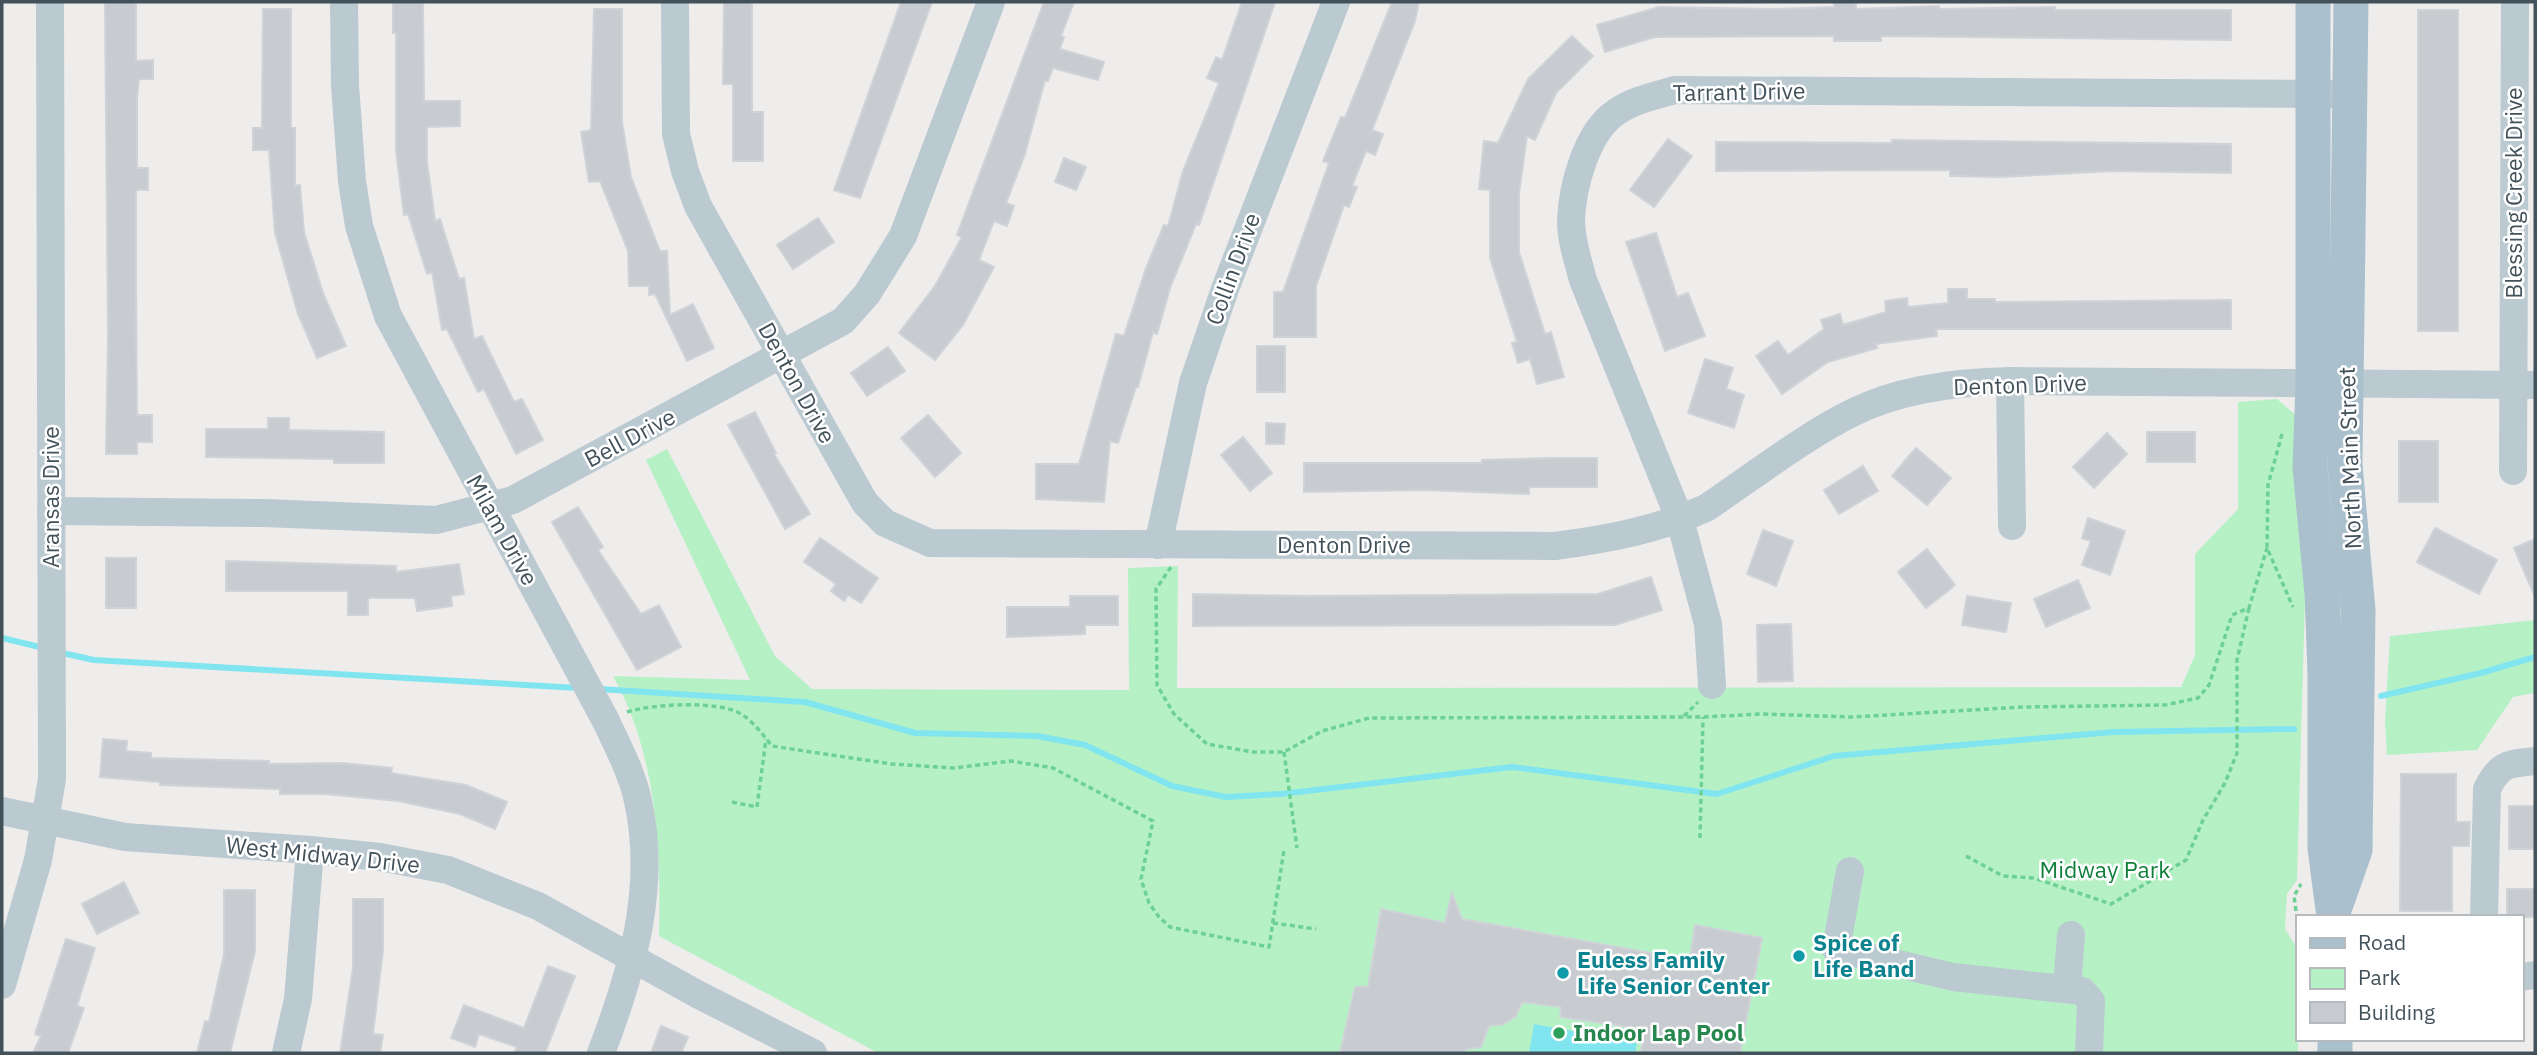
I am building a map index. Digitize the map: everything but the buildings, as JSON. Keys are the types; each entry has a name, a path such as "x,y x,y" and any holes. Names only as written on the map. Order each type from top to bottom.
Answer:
{"main road":[{"name":"North Main Street","path":"2313,2 2313,93 2329,385 2345,465 2358,610 2341,694 2340,769 2355,849 2334,914"},
{"name":"North Main Street","path":"2329,385 2350,94 2351,2"}],"street":[{"name":"Aransas Drive","path":"2,985 47,822 52,779 50,2"},
{"name":"Milam Drive","path":"344,2 347,129 359,226 387,316 604,718 627,767 643,830 646,864 635,959 601,1053"},
{"name":"Denton Drive","path":"675,2 676,134 685,171 698,206 865,503 885,523 904,534 930,543 964,546 1555,546 1602,540 1680,520 1706,508 1854,411 1925,390 2010,381 2524,385"},
{"name":"Bell Drive","path":"51,511 264,513 436,520 513,500 781,355 843,321 867,294 884,269 903,236 991,2"},
{"name":"Collin Drive","path":"1168,545 1197,372 1224,289 1336,2"},
{"name":"Blessing Creek Drive","path":"2513,471 2524,385 2515,2"},
{"name":"Tarrant Drive","path":"1712,685 1708,624 1680,520 1583,280 1571,222 1583,165 1595,136 1612,114 1638,100 1675,90 2350,94"},
{"path":"2010,381 2011,526"},
{"path":"2484,915 2487,789 2495,773 2507,764 2535,761"},
{"name":"West Midway Drive","path":"2,811 125,837 310,849 380,857 448,870 538,906 813,1053"},
{"path":"286,1053 298,999 310,849"},
{"path":"1850,872 1836,950 1953,977 2082,991 2091,1001 2089,1053"},
{"path":"2067,988 2071,935"}],"path":[{"path":"1966,856 2003,876 2035,878 2111,904 2186,860 2237,753 2237,660 2267,548 2268,485 2278,440 2285,429"},
{"path":"1168,545 1172,564 1156,589 1157,685 1174,714 1207,744 1253,752 1284,752 1322,731 1368,718 1703,718 1761,714 1852,717 2024,706 2165,705 2197,698 2210,685 2232,615 2249,608"},
{"path":"2267,548 2295,614"},
{"path":"604,718 655,706 723,707 740,714 772,746 892,764 954,768 1011,761 1054,768 1153,821 1141,879 1149,903 1170,927 1269,947 1284,849"},
{"path":"1700,838 1699,765 1703,718"},
{"path":"732,802 757,807 766,739"},
{"path":"1284,752 1297,848"},
{"path":"1273,923 1316,929"}],"green space":[{"name":"Midway Park","path":"2277,399 2297,416 2305,599 2297,880 2287,894 2285,929 2296,946 2298,1053 878,1053 659,936 659,869 653,803 639,738 628,706 613,676 750,680 646,460 667,449 775,656 812,689 1129,690 1128,568 1178,566 1177,688 2181,687 2195,655 2195,554 2238,509 2238,402"},
{"path":"2535,620 2535,693 2513,697 2477,750 2387,755 2385,721 2390,636"}],"water":[{"name":"Indoor Lap Pool","path":"1534,1024 1637,1043 1635,1053 1529,1053"}],"waterway":[{"path":"2,638 44,648"},
{"path":"58,652 94,660 578,688"},
{"path":"2381,696 2481,673 2535,657"},
{"path":"599,689 805,702 915,733 1037,736 1085,745 1172,786 1226,797 1281,794 1512,767 1717,794 1834,756 2113,732 2294,729"}],"place":[{"name":"Spice of Life Band","path":"1799,956"},
{"name":"Euless Family Life Senior Center","path":"1563,973"},
{"name":"Indoor Lap Pool","path":"1559,1033"}]}
